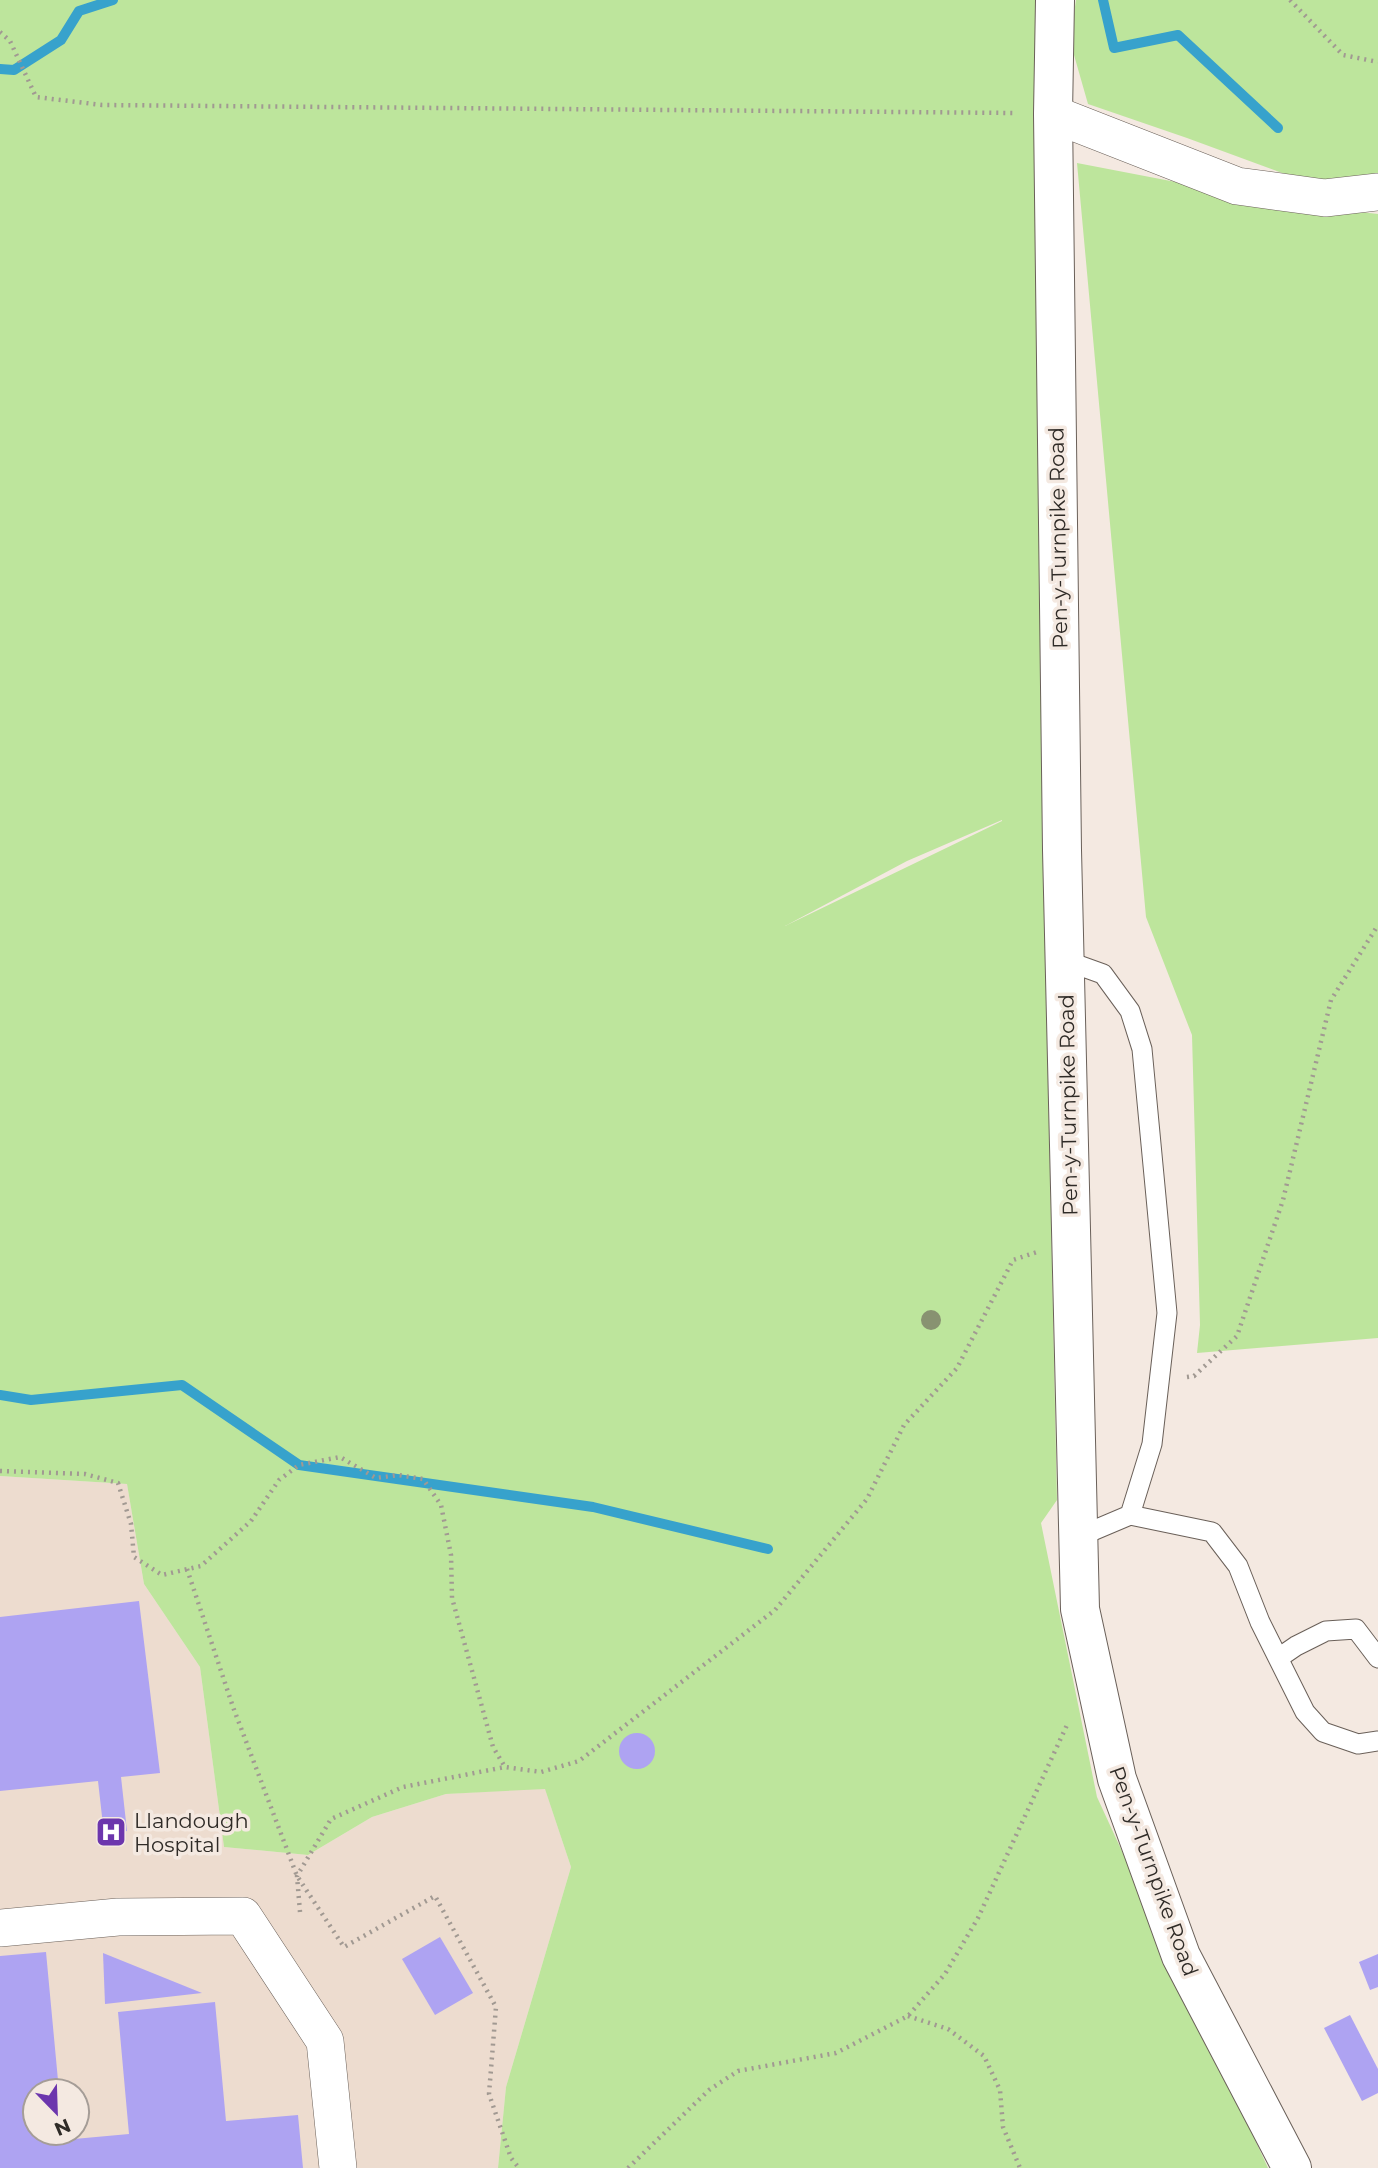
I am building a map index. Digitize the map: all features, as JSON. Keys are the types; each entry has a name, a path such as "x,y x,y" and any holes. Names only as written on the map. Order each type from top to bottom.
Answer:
{"street":[{"name":"Pen-y-Turnpike Road","path":"1055,0 1053,114 1064,960 1080,1609 1117,1779 1181,1956 1292,2168"},
{"path":"1053,114 1237,186 1325,198 1378,192"},
{"path":"0,1928 118,1917 243,1916 325,2041 338,2168"}],"lane":[{"path":"1064,960 1103,974 1130,1011 1142,1049 1167,1313 1152,1444 1130,1515"},
{"path":"1078,1537 1130,1515 1212,1532 1238,1566 1260,1622 1280,1657 1305,1712 1323,1732 1358,1744 1378,1741"},
{"path":"1280,1657 1326,1631 1356,1629 1378,1658"}],"path":[{"path":"1290,0 1343,55 1378,62"},
{"path":"0,32 10,41 36,97 102,105 1053,114"},
{"path":"1159,1383 1194,1376 1237,1336 1283,1200 1331,1000 1378,925"},
{"path":"300,1912 297,1876 331,1819 403,1787 505,1767 541,1772 579,1761 775,1610 867,1499 904,1425 957,1368 1013,1260 1071,1241"},
{"path":"0,1471 85,1474 118,1483 131,1524 134,1558 162,1575 201,1566 251,1521 279,1480 299,1465 340,1457 376,1478 398,1475 423,1479 442,1505 451,1555 452,1598 493,1747 505,1767"},
{"path":"187,1569 233,1707 297,1876 344,1947 435,1896 496,2007 489,2094 511,2158 519,2168"},
{"path":"628,2168 702,2097 738,2071 836,2053 908,2016 945,1974 978,1918 1070,1718"},
{"path":"908,2016 948,2029 984,2056 999,2090 1003,2127 1020,2168"}],"shaded area":[{"name":"Llandough Hospital","path":"0,1476 127,1484 144,1584 200,1667 224,1847 308,1855 372,1817 446,1794 545,1788 571,1867 506,2087 498,2168 0,2168"}],"green space":[{"path":"0,0 1038,0 1043,836 1057,1500 1041,1523 1097,1797 1268,2168 498,2168 506,2087 571,1867 545,1789 446,1794 372,1817 308,1855 224,1847 200,1667 144,1584 127,1484 0,1476","holes":["1002,821 785,926 907,861"]},
{"path":"1076,0 1378,0 1378,185 1331,191 1088,104 1070,41"},
{"path":"1077,163 1290,204 1378,214 1378,1338 1197,1353 1200,1325 1192,1035 1146,917"}],"building":[{"path":"139,1601 160,1773 121,1777 127,1831 104,1834 98,1781 0,1791 0,1617"},
{"path":"637,1733 650,1738 655,1751 650,1764 637,1769 624,1764 619,1751 624,1738"},
{"path":"440,1937 473,1993 435,2015 402,1959"},
{"path":"46,1952 58,2077 21,2077 21,2147 91,2147 91,2137 129,2134 118,2012 215,2002 226,2121 298,2115 303,2168 0,2168 0,1956"},
{"path":"103,1953 202,1993 105,2004"},
{"path":"1378,1954 1378,1987 1370,1990 1359,1962"},
{"path":"1350,2015 1378,2069 1378,2093 1362,2101 1324,2028"}],"waterway":[{"path":"0,69 14,70 61,40 79,11 113,0"},
{"path":"1103,0 1114,48 1178,35 1278,128"},
{"path":"0,1395 31,1400 182,1385 299,1465 593,1507 768,1549"}],"place":[{"name":"Llandough Hospital","path":"111,1832"}]}
